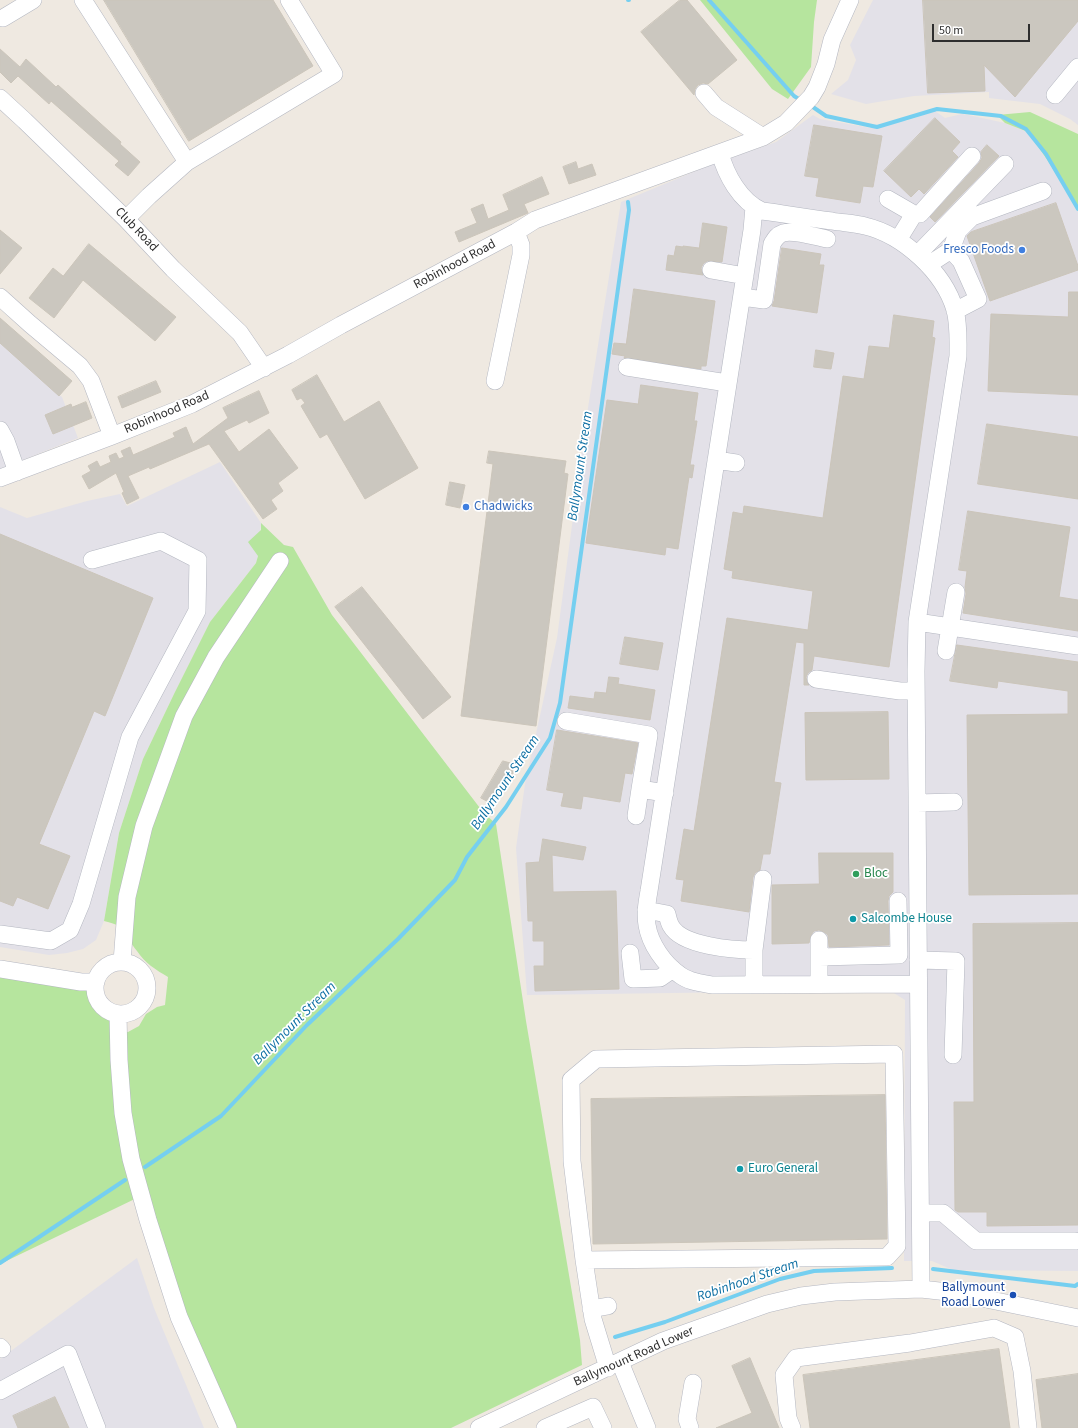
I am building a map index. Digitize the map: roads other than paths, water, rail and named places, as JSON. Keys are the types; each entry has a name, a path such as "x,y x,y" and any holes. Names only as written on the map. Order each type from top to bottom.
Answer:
{"street":[{"path":"1,17 33,0"},
{"path":"82,0 187,162"},
{"path":"126,219 187,162 334,74 288,0"},
{"name":"Robinhood Road","path":"0,478 192,404 264,368 516,232 535,220 763,137 786,123 806,103 822,75 832,40 848,1"},
{"path":"1054,95 1078,67"},
{"path":"704,93 716,107 763,137"},
{"name":"Club Road","path":"0,98 126,219 173,269 240,333 264,368"},
{"path":"720,153 729,177 740,194 754,207 762,211 866,226 898,240 923,260 943,286 955,311 958,356 917,622 916,691 921,1289"},
{"path":"888,199 914,214 920,214 972,156"},
{"path":"923,260 1005,164"},
{"path":"951,250 958,231 972,217 1043,191"},
{"path":"754,207 742,297 646,910 649,935 659,954 681,976 696,982 712,985 918,984"},
{"path":"898,240 914,214"},
{"path":"495,381 521,255 521,245 516,232"},
{"path":"742,297 764,300 772,244 776,237 783,233 793,233 827,239"},
{"path":"923,260 951,250"},
{"path":"951,250 961,261 970,278 978,299 955,311"},
{"path":"711,270 745,276"},
{"path":"0,297 80,366 91,381 112,436"},
{"path":"627,367 728,383"},
{"path":"0,430 6,441 16,472"},
{"path":"716,460 736,463"},
{"path":"0,934 51,941 70,930 81,904 130,737 197,611 198,560 161,541 92,560"},
{"path":"122,962 127,898 144,826 184,716 216,657 280,561"},
{"path":"946,651 956,592"},
{"path":"917,622 1078,646"},
{"path":"816,679 900,691 916,691"},
{"path":"566,721 649,735 636,816"},
{"path":"640,789 665,793"},
{"path":"917,802 954,802"},
{"path":"754,985 754,950 763,879"},
{"path":"819,984 819,949 899,955 898,909 918,917"},
{"path":"646,910 667,914 671,927 682,936 700,944 733,950 754,950"},
{"path":"630,953 633,979 660,978 673,969"},
{"path":"918,960 956,961 953,1055"},
{"path":"113,963 130,963 137,967 146,979 147,992 138,1008 125,1014 118,1014 108,1011 102,1006 95,990 96,982 106,967 113,963"},
{"path":"0,969 81,982 96,982"},
{"path":"118,1014 119,1060 123,1113 131,1159 148,1220 179,1317 228,1428"},
{"path":"584,1260 888,1257 897,1246 894,1054 596,1059 571,1080 572,1161 584,1260 591,1309 614,1365 646,1428"},
{"path":"921,1213 942,1213 976,1241 1076,1241"},
{"name":"Ballymount Road Lower","path":"479,1428 664,1341 773,1302 801,1296 835,1292 921,1289 957,1293 1078,1318"},
{"path":"591,1309 608,1306"},
{"path":"792,1428 788,1418 784,1375 796,1358 910,1343 994,1328 1015,1337 1022,1371 1028,1428"},
{"path":"0,1391 68,1354 97,1428"},
{"path":"690,1428 687,1419 693,1383"},
{"path":"545,1428 593,1407 603,1428"}],"waterway":[{"path":"709,0 794,96 802,101"},
{"path":"810,105 826,116 877,127 937,109 1001,116 1026,129 1046,154 1078,209"},
{"name":"Ballymount Stream","path":"145,1167 221,1116 307,1025 398,939 455,880 467,857 506,807 550,738 560,703 629,210 628,202"},
{"name":"Ballymount Stream","path":"0,1263 125,1180"},
{"name":"Robinhood Stream","path":"615,1337 665,1322 780,1279 814,1271 892,1268"},
{"name":"Robinhood Stream","path":"933,1269 1075,1286 1078,1284"}],"place":[{"name":"Fresco Foods","path":"1022,250"},
{"name":"Chadwicks","path":"466,507"},
{"name":"Bloc","path":"856,874"},
{"name":"Salcombe House","path":"853,919"},
{"name":"Euro General","path":"740,1169"},
{"name":"Ballymount Road Lower","path":"1013,1295"}]}
